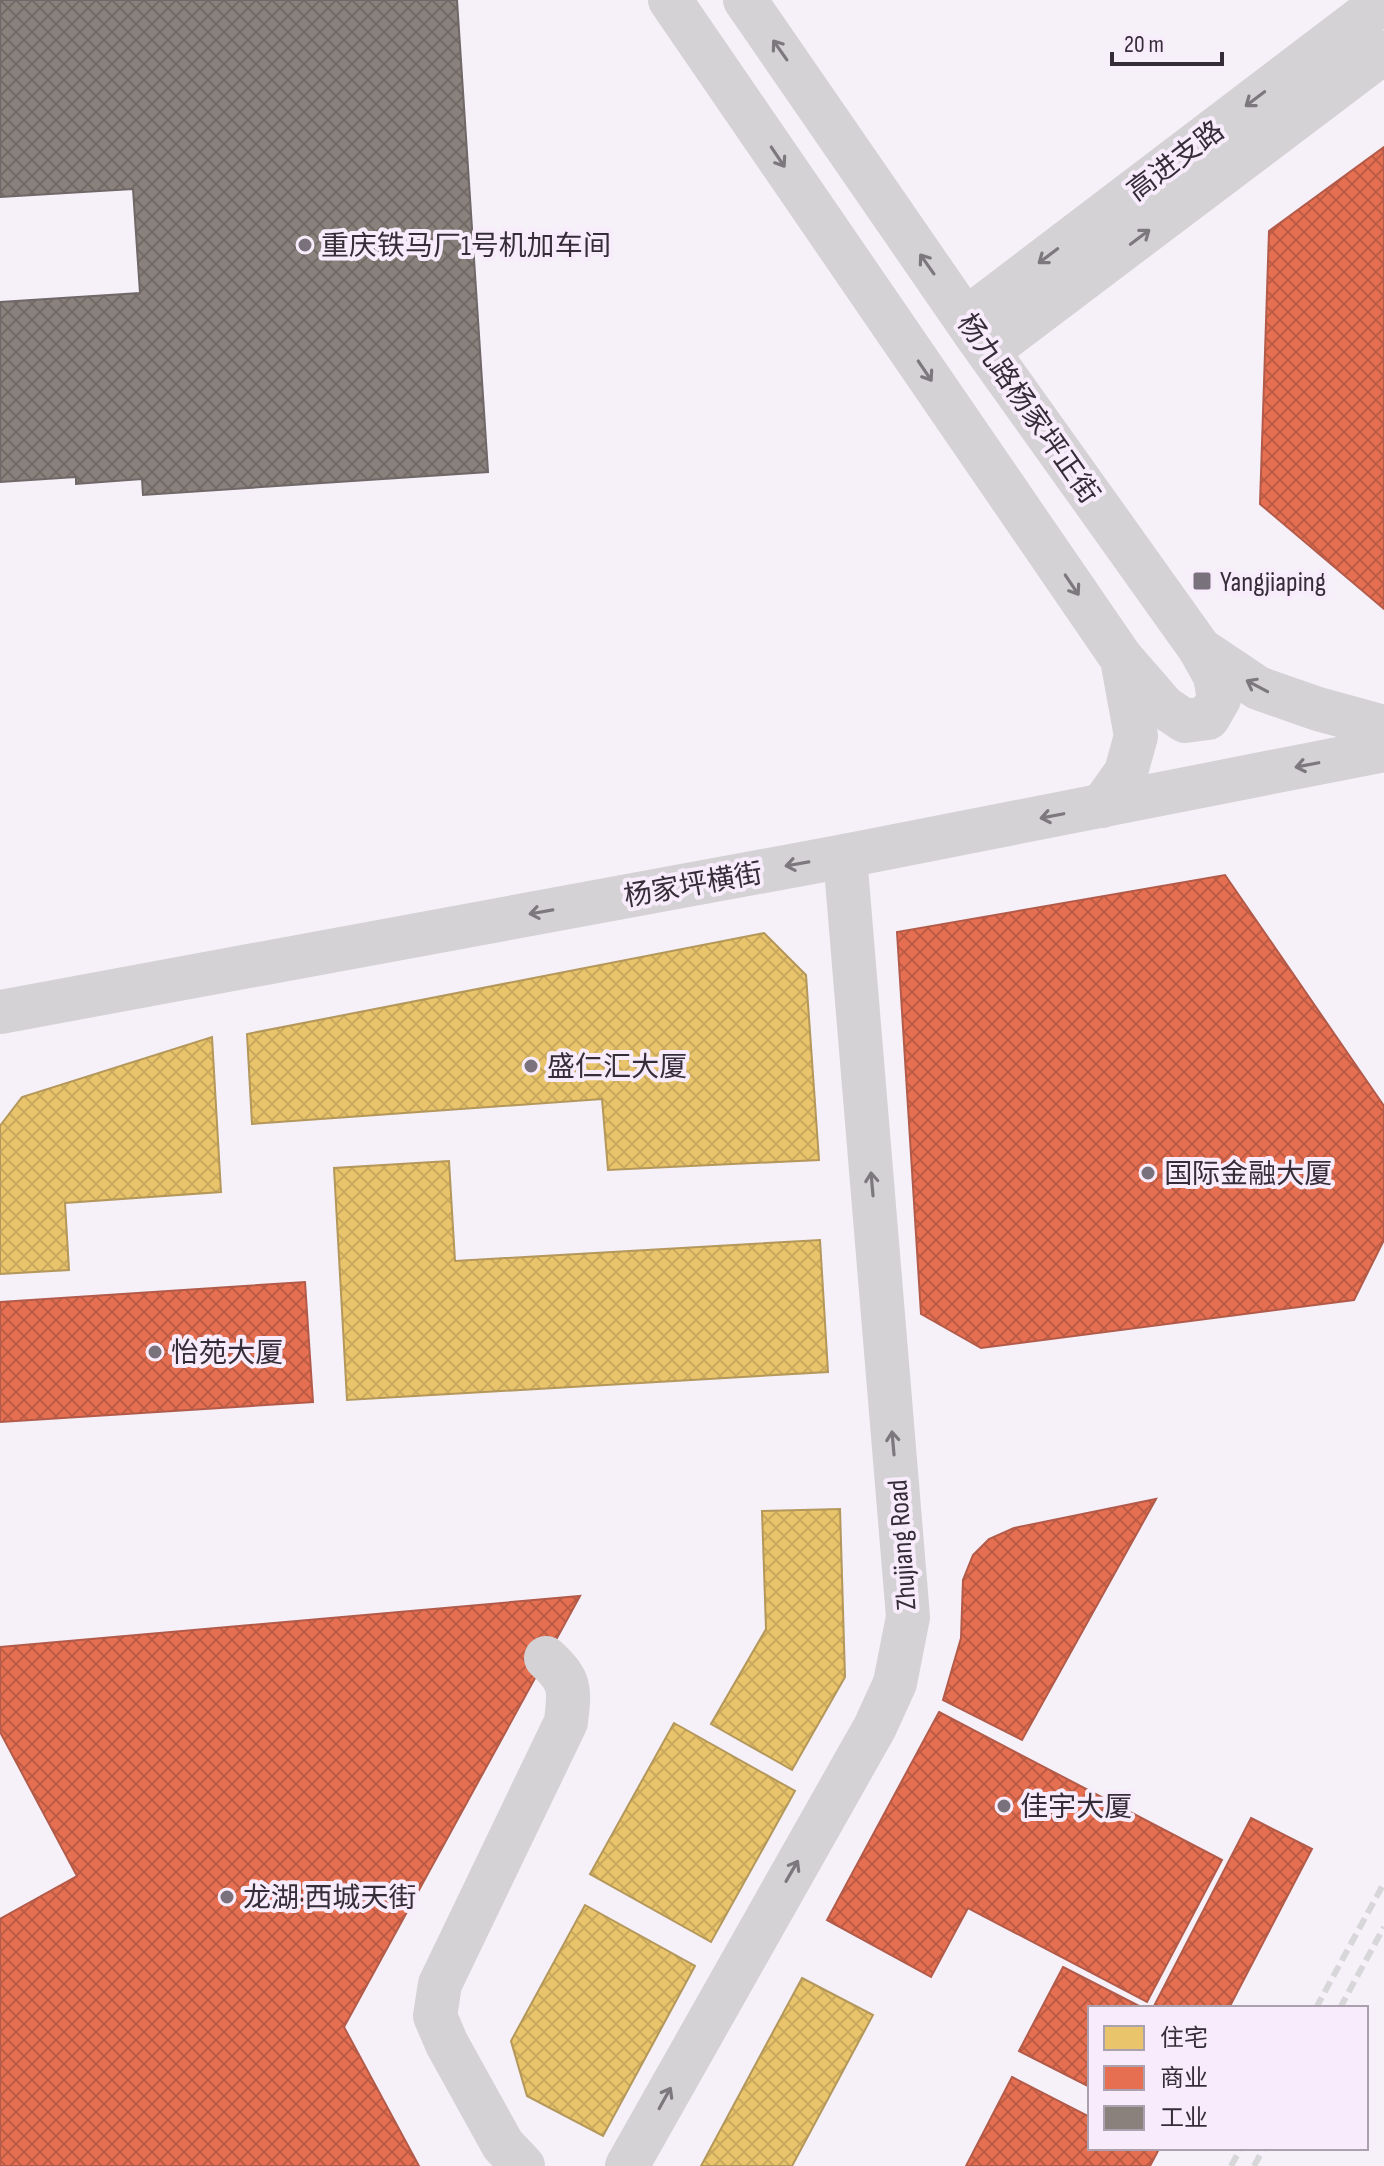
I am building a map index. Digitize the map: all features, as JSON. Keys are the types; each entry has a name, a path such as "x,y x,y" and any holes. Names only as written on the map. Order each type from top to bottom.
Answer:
{"main road":[{"path":"670,0 1122,659 1164,707 1185,721 1208,718 1219,699 1215,676 1200,649"},
{"name":"杨九路杨家坪正街","path":"745,0 1200,649 1258,688 1384,727"},
{"name":"高进支路","path":"977,335 1384,1"},
{"name":"高进支路","path":"977,335 1384,52"},
{"path":"1102,806 1126,772 1136,736 1122,659"},
{"name":"杨家坪横街","path":"0,1012 845,856 1384,750"},
{"name":"Zhujiang Road","path":"627,2166 875,1727 895,1683 908,1617 845,856"},
{"path":"0,1035 47,1003"},
{"path":"523,2166 503,2145 447,2044 435,2016 440,1984 566,1722 569,1696 564,1674 546,1658"}],"building: 住宅":[{"name":"盛仁汇大厦","path":"764,933 806,975 819,1160 608,1170 602,1099 252,1124 247,1034"},
{"path":"212,1037 221,1192 65,1203 69,1270 0,1274 0,1126 22,1097"},
{"path":"449,1161 455,1261 820,1240 828,1372 347,1400 334,1168"},
{"path":"840,1509 845,1677 792,1770 711,1724 766,1629 762,1511"},
{"path":"674,1723 795,1791 711,1942 590,1874"},
{"path":"585,1905 695,1966 603,2136 527,2096 511,2041"},
{"path":"802,1978 873,2015 792,2166 701,2166"}],"building: 商业":[{"path":"1384,147 1384,609 1260,504 1269,231"},
{"name":"国际金融大厦","path":"1225,875 1384,1106 1384,1240 1354,1300 981,1348 921,1314 897,932"},
{"name":"怡苑大厦","path":"305,1282 313,1402 0,1422 0,1302"},
{"path":"1156,1499 1022,1740 943,1700 961,1638 963,1580 973,1555 989,1539 1014,1528"},
{"name":"龙湖·西城天街","path":"580,1596 344,2027 419,2166 0,2166 0,1919 77,1876 0,1732 0,1647"},
{"name":"佳宇大厦","path":"939,1712 1222,1860 1147,2002 968,1908 931,1977 827,1920"},
{"path":"1251,1818 1312,1849 1230,2006 1154,2006"},
{"path":"1063,1967 1139,2006 1088,2006 1088,2086 1019,2051"},
{"path":"1012,2077 1088,2116 1088,2150 1158,2151 1150,2166 966,2166"}],"building: 工业":[{"name":"重庆铁马厂1号机加车间","path":"0,0 457,0 488,472 143,495 142,479 76,484 76,477 0,482 0,302 140,293 133,189 0,197"}],"railway":[{"path":"1317,2006 1384,1883"},
{"path":"1341,2006 1384,1927"},
{"path":"1231,2166 1240,2150"},
{"path":"1254,2166 1263,2150"}],"place":[{"name":"重庆铁马厂1号机加车间","path":"305,245"},
{"name":"Yangjiaping","path":"1202,581"},
{"name":"盛仁汇大厦","path":"531,1066"},
{"name":"国际金融大厦","path":"1148,1173"},
{"name":"怡苑大厦","path":"155,1352"},
{"name":"佳宇大厦","path":"1004,1806"},
{"name":"龙湖·西城天街","path":"227,1897"}]}
